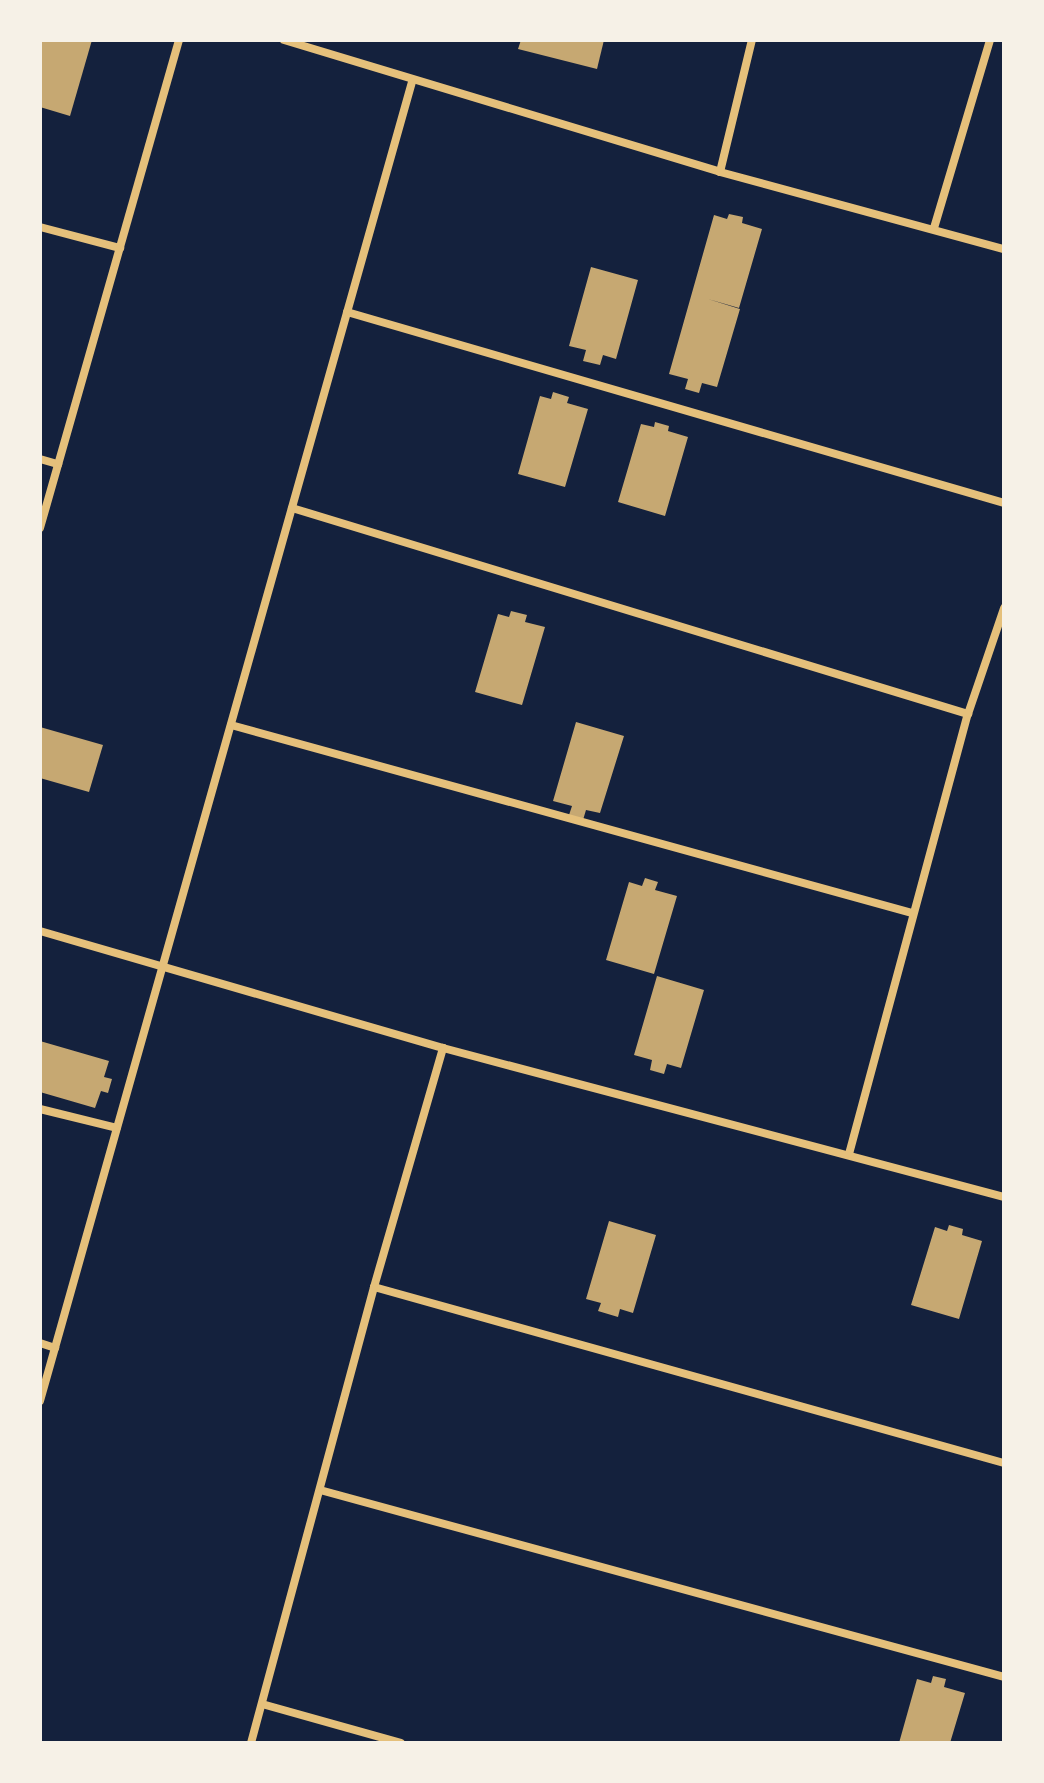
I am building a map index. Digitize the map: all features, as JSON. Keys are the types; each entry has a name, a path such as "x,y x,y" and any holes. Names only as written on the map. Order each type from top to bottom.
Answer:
{"street":[{"path":"40,528 179,40"},
{"path":"284,40 412,82 720,172 1004,249"},
{"path":"720,172 752,40"},
{"path":"934,228 990,40"},
{"path":"40,1401 412,82"},
{"path":"40,227 120,248"},
{"path":"347,312 1004,503"},
{"path":"40,459 58,464"},
{"path":"292,508 968,714"},
{"path":"849,1154 968,714 1004,608"},
{"path":"231,725 912,913"},
{"path":"40,931 163,964 443,1048 1004,1197"},
{"path":"251,1743 374,1287 443,1048"},
{"path":"40,1109 117,1128"},
{"path":"374,1287 1004,1463"},
{"path":"40,1343 55,1348"},
{"path":"320,1490 1004,1677"},
{"path":"262,1704 401,1743"}],"building":[{"path":"41,40 92,40 70,116 40,107"},
{"path":"521,40 604,40 597,69 518,49"},
{"path":"729,214 743,217 742,223 762,229 739,308 708,299 740,309 717,387 702,383 699,393 685,389 688,379 669,374 714,215 727,219"},
{"path":"591,267 638,280 616,359 603,355 600,365 583,361 586,350 569,346"},
{"path":"553,392 569,397 567,403 588,409 565,487 518,474 540,396 551,399"},
{"path":"655,422 669,426 668,431 688,437 665,516 618,502 641,424 654,427"},
{"path":"511,611 527,615 525,622 545,627 522,705 475,692 498,614 509,617"},
{"path":"576,722 624,736 600,813 586,810 583,820 569,815 572,806 553,801"},
{"path":"40,727 103,745 89,792 40,778"},
{"path":"645,878 658,882 655,890 677,896 654,974 606,960 629,882 642,886"},
{"path":"657,976 704,990 681,1068 667,1064 664,1074 650,1070 652,1060 634,1055"},
{"path":"40,1041 109,1061 104,1077 112,1079 108,1093 101,1091 95,1108 40,1092"},
{"path":"609,1221 656,1235 633,1313 620,1309 618,1317 598,1311 601,1303 586,1299"},
{"path":"949,1225 963,1229 962,1235 982,1241 959,1319 911,1305 935,1227 947,1231"},
{"path":"933,1676 946,1679 944,1687 965,1693 950,1743 899,1743 917,1679 931,1683"}]}
